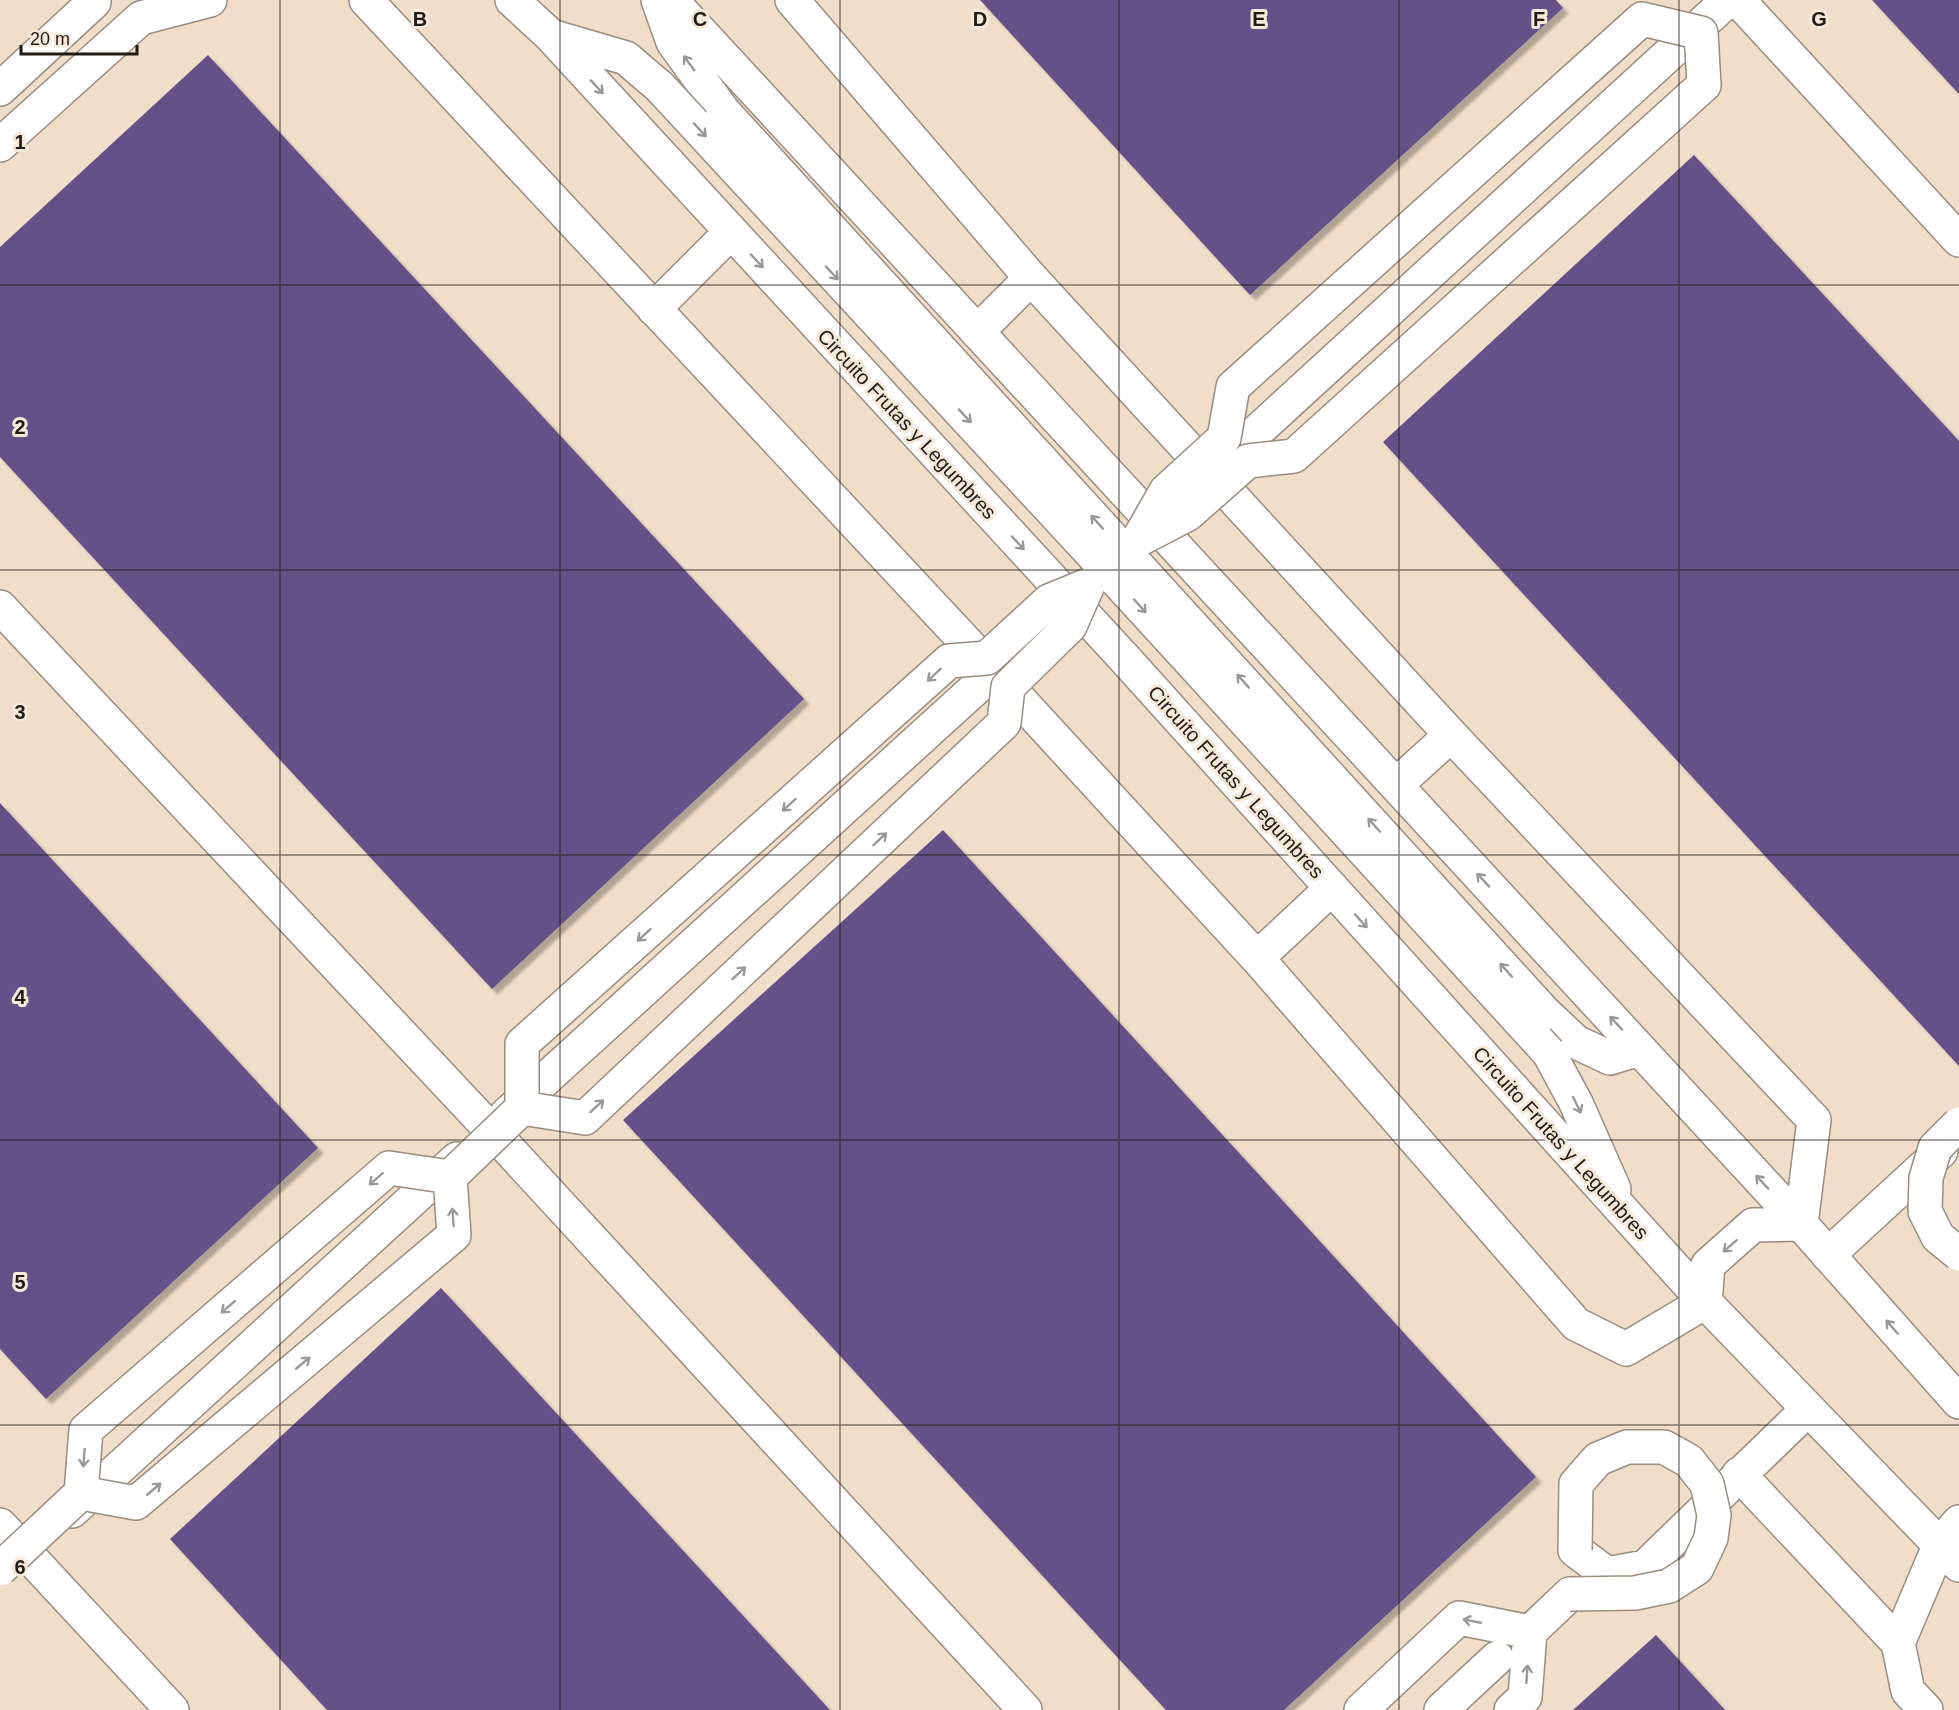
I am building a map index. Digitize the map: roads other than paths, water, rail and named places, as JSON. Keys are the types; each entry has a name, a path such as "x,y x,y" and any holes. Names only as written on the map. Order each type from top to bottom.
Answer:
{"street":[{"path":"0,145 141,18 210,0"},
{"path":"366,0 994,672 1257,958 1576,1324 1626,1349 1705,1302 1708,1265 1754,1225 1801,1224"},
{"name":"Circuito Frutas y Legumbres","path":"512,0 551,36 731,232 1114,562 1332,888 1705,1302 1808,1409 1953,1543"},
{"path":"658,0 673,42 723,111 1114,562 1549,1053 1576,1103 1626,1215"},
{"path":"671,0 977,332 1114,562 1396,785 1801,1224 1959,1402"},
{"path":"792,0 1031,278 1451,735 1814,1120 1801,1224"},
{"path":"13,1561 994,672 1728,0"},
{"path":"1701,33 1737,0 1959,240"},
{"path":"0,89 94,2"},
{"path":"522,1108 585,1118 1004,723 1008,687 1070,626 1166,492 1224,438 1233,387 1642,19 1701,33"},
{"path":"450,1177 522,1108 522,1044 949,662 987,658 1048,601 1188,514 1248,461 1294,456 1704,85 1701,33"},
{"path":"551,36 626,58 660,87 1545,1013 1576,1042 1610,1058 1639,1048"},
{"path":"654,309 731,232"},
{"path":"977,332 1031,278"},
{"path":"0,607 490,1129 1025,1710"},
{"path":"1396,785 1451,735"},
{"path":"1257,958 1332,888"},
{"path":"1959,1124 1935,1148 1926,1178 1925,1211 1938,1237 1959,1254"},
{"path":"1828,1255 1959,1137"},
{"path":"0,1577 81,1493 86,1430 389,1168 450,1177"},
{"path":"81,1493 136,1503 454,1235 450,1177"},
{"path":"1924,1363 1959,1369"},
{"path":"1511,1710 1526,1696 1530,1632 1570,1594 1635,1593 1670,1586 1697,1568 1711,1538 1714,1515 1707,1484 1689,1461 1664,1447 1627,1446 1598,1459 1576,1484 1575,1550 1607,1574 1645,1567 1739,1474 1808,1409"},
{"path":"1739,1474 1898,1643 1908,1691 1926,1710"},
{"path":"0,1526 13,1561 172,1710"},
{"path":"1898,1643 1953,1543"},
{"path":"1361,1710 1459,1618 1530,1632"},
{"path":"1441,1710 1497,1658"}]}
